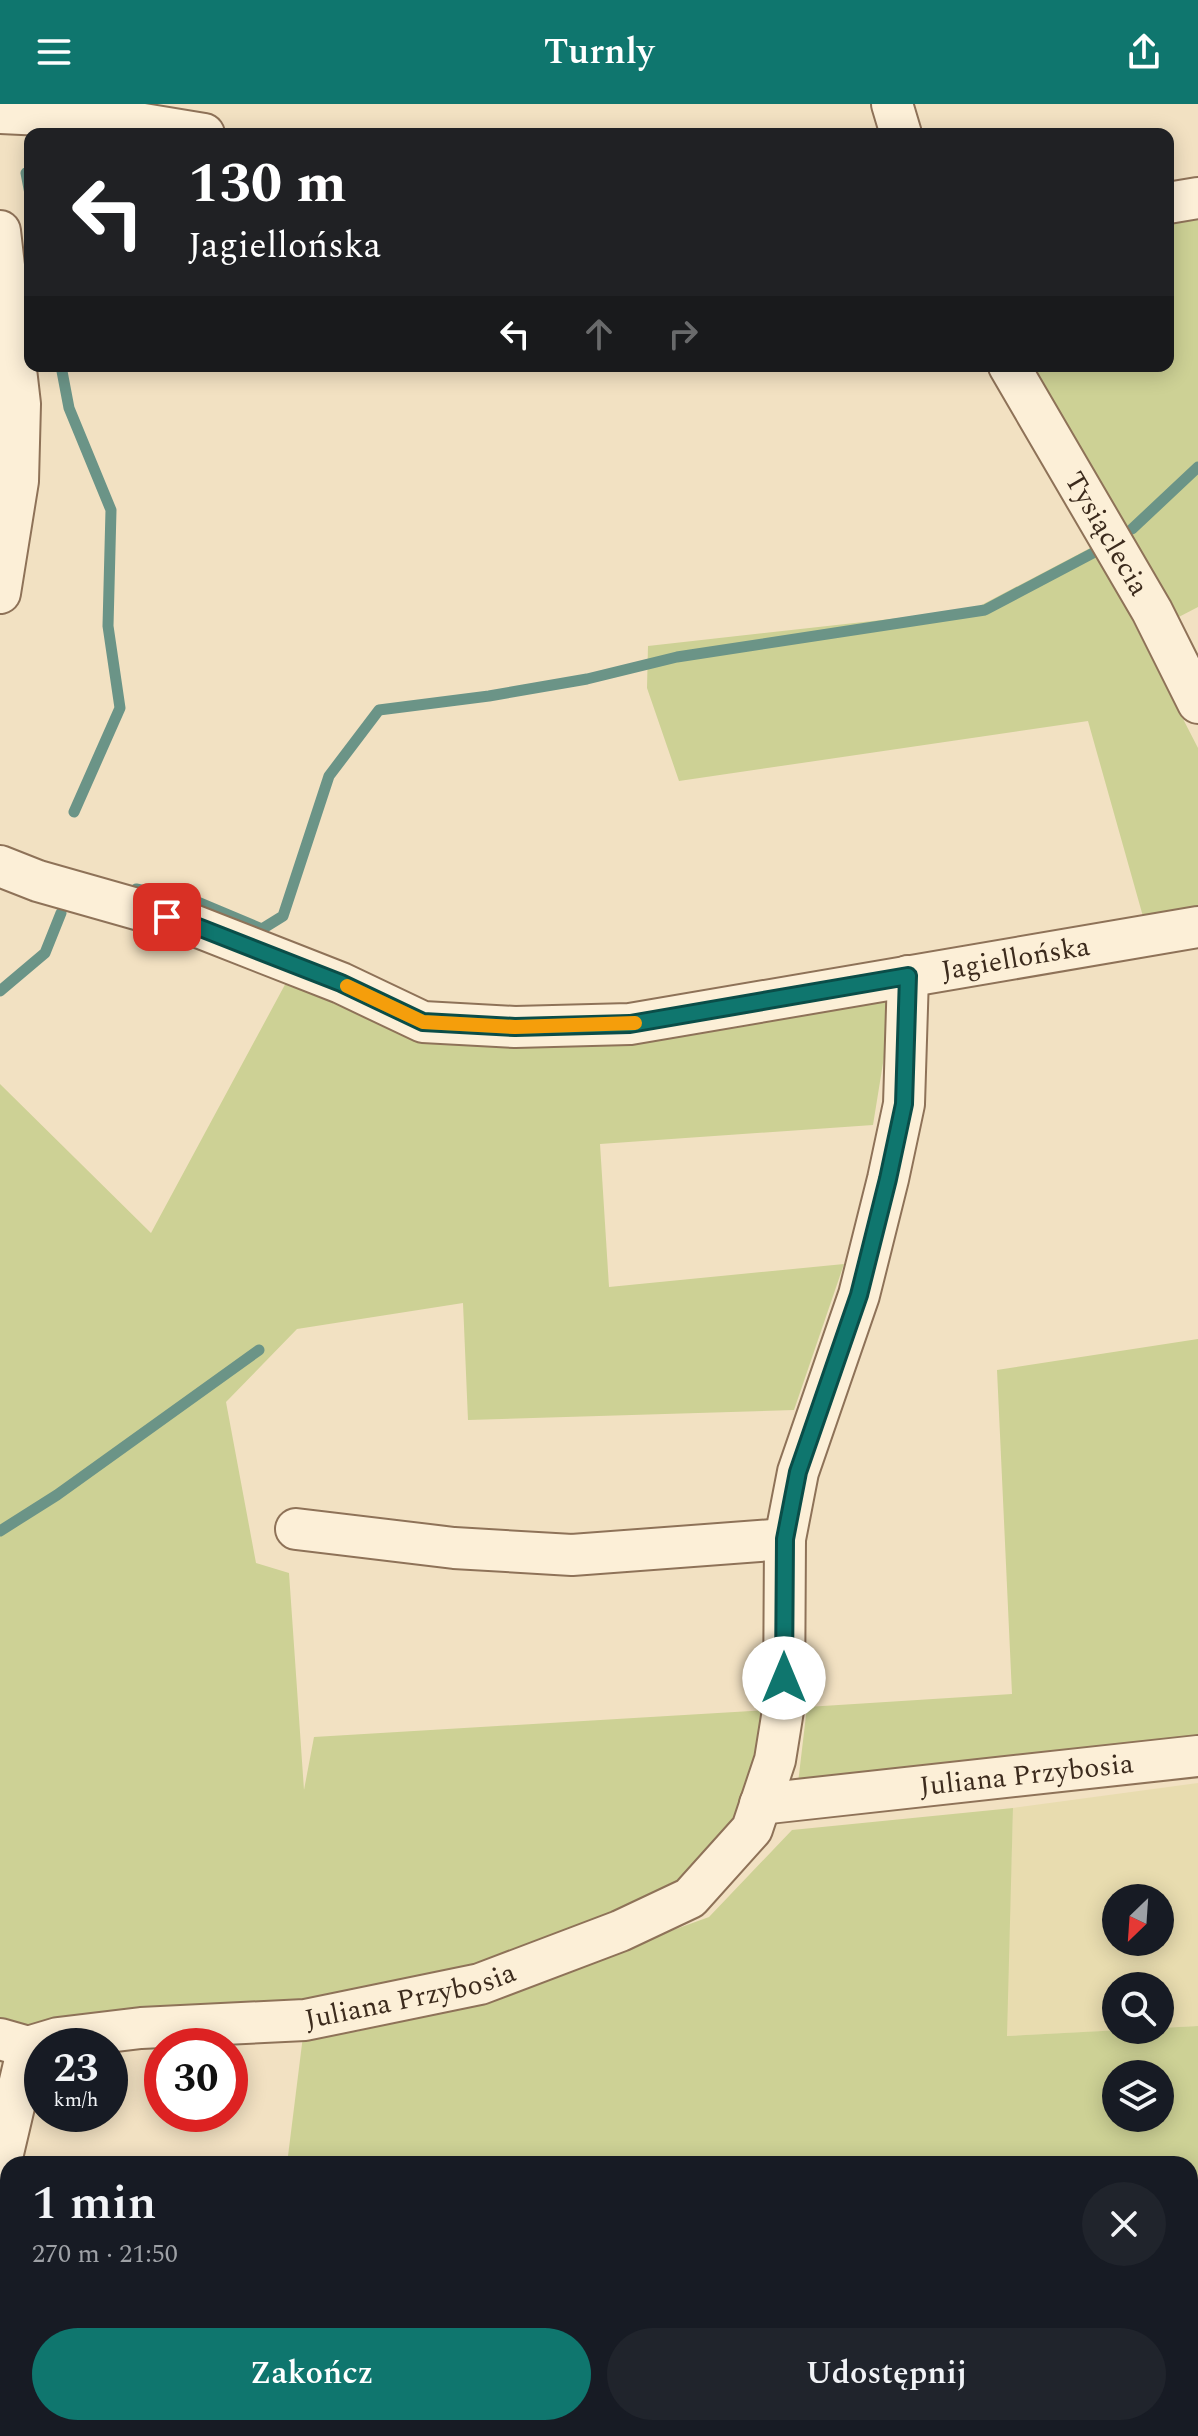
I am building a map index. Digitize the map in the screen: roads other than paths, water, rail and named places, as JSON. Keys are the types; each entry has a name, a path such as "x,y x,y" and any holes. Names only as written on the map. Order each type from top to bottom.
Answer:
{"street":[{"path":"892,104 899,128"},
{"path":"0,113 107,118 168,128"},
{"path":"1174,202 1198,198"},
{"path":"0,231 5,334 20,404 18,465 1,586"},
{"name":"Tysiąclecia","path":"1013,372 1152,611 1198,703"},
{"name":"Jagiellońska","path":"0,866 38,881 193,925 341,983 423,1022 515,1027 630,1024 1198,927"},
{"name":"Juliana Przybosia","path":"14,2043 141,2028 305,2020 480,1984 620,1931 690,1898 752,1829 775,1760 784,1704 785,1539 798,1472 859,1295 888,1179 904,1104 908,976"},
{"path":"296,1529 454,1548 572,1555 785,1539"},
{"name":"Juliana Przybosia","path":"760,1804 1198,1756"},
{"path":"1,2156 14,2043"}],"waterway":[{"path":"62,372 69,408 111,510 108,626 120,708 74,812"},
{"path":"1132,529 1198,467"},
{"path":"136,889 193,900 262,929 283,916 329,776 379,710 489,696 587,679 677,657 985,610 1093,553"},
{"path":"0,991 45,953 61,913"},
{"path":"0,1531 57,1495 259,1350"}]}
